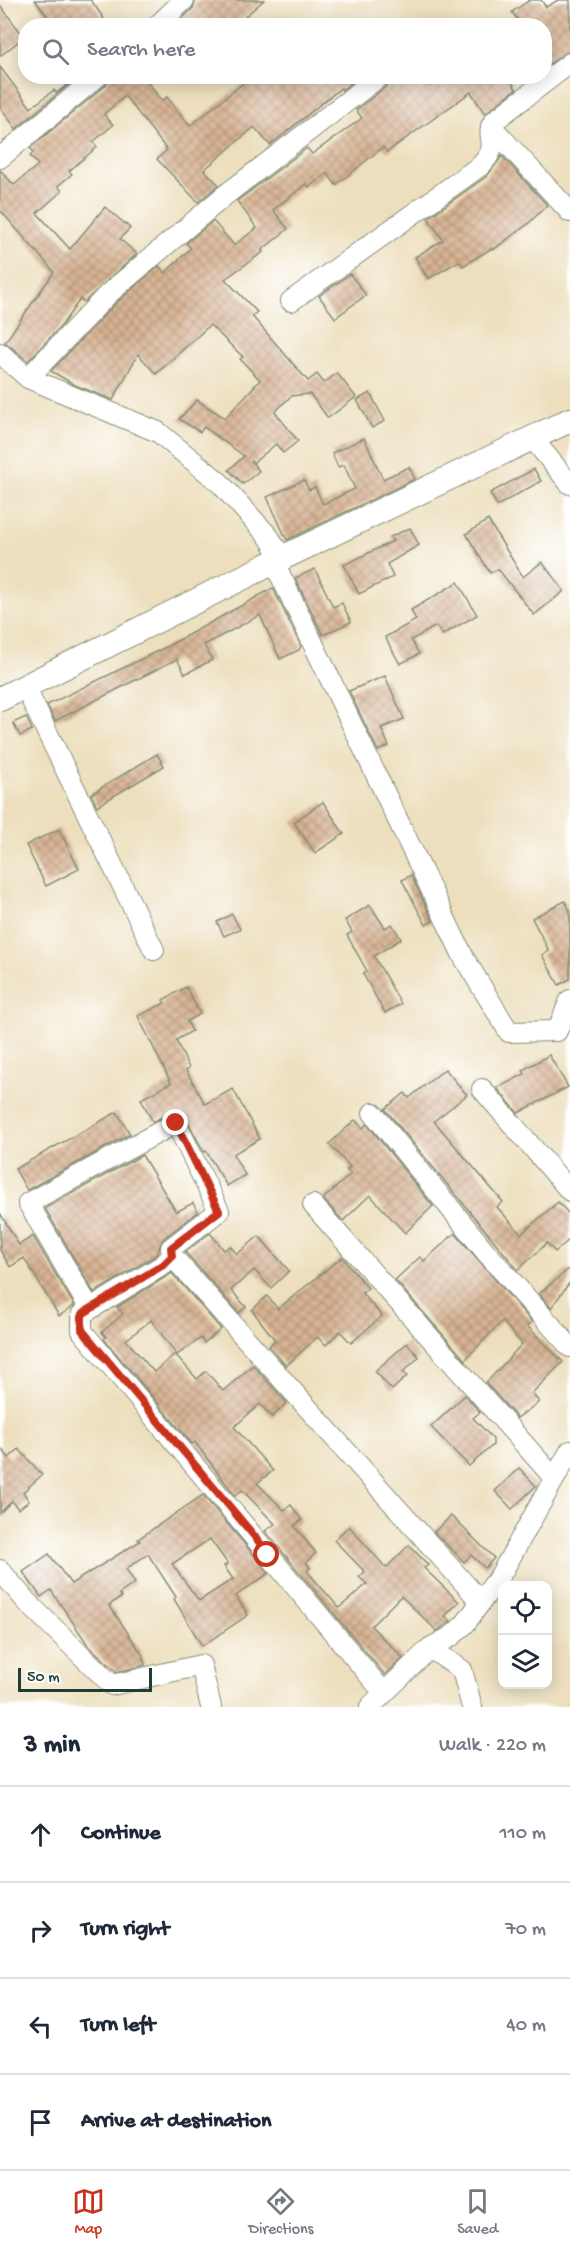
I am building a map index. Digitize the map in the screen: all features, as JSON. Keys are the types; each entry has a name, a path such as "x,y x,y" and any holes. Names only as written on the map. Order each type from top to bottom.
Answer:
{"street":[{"path":"165,18 183,0"},
{"path":"552,77 570,63"},
{"path":"0,158 88,84"},
{"path":"28,378 108,294 224,196 370,84"},
{"path":"491,126 544,84"},
{"path":"491,126 570,212"},
{"path":"291,301 480,166 490,156 493,148 491,126"},
{"path":"0,353 28,378 159,432 219,482 269,537 464,958 509,1032 557,1031 570,1000"},
{"path":"0,699 278,560 570,420"},
{"path":"532,438 570,484"},
{"path":"25,687 154,950"},
{"path":"482,1089 570,1191"},
{"path":"373,1113 485,1251 570,1347"},
{"path":"90,1309 28,1203 176,1123 219,1211 171,1248 172,1256 481,1602"},
{"path":"313,1205 554,1478"},
{"path":"172,1256 163,1265 82,1314 82,1330 377,1700 430,1648 452,1636 465,1624 501,1574 570,1450"},
{"path":"0,1570 26,1601 112,1685 201,1665 211,1707"},
{"path":"430,1648 462,1670 472,1707"}],"building":[{"path":"35,0 91,0 103,18 47,18"},
{"path":"196,0 264,0 243,18 183,18 193,8"},
{"path":"530,0 541,0 546,7 558,0 570,0 570,51 552,62 552,18 516,18 512,12"},
{"path":"0,5 18,29 18,42 0,56"},
{"path":"0,67 31,108 54,90 56,93 69,84 16,129 0,107"},
{"path":"149,84 162,101 167,97 190,126 242,84 350,84 342,90 341,88 270,145 254,127 204,170 219,185 198,202 157,159 167,150 125,96 104,114 113,125 93,142 97,147 69,171 72,174 58,186 62,191 37,213 70,249 105,207 130,228 120,239 137,254 84,302 80,299 62,325 28,361 5,342 54,272 0,210 0,170 14,185 38,165 30,156 34,152 30,148 106,85"},
{"path":"388,84 429,84 430,86 433,84 513,84 516,89 485,114 471,92 387,152 383,147 336,185 327,173 309,187 306,184 273,210 288,229 262,250 263,252 225,279 257,312 252,316 308,381 317,374 324,383 337,373 356,397 328,418 310,394 291,396 275,412 298,441 283,453 276,444 253,463 251,461 259,471 243,484 229,470 244,456 204,427 200,432 179,419 197,400 225,418 260,380 240,359 243,357 210,325 156,374 138,354 113,400 75,385 51,371 116,303 159,266 165,273 191,248 186,243 213,221 234,245 257,228 237,201 307,148 312,154 362,118 356,110"},
{"path":"502,156 547,205 528,224 493,250 492,248 463,266 459,261 428,279 415,257 443,240 428,218 487,176"},
{"path":"350,274 366,295 335,318 319,296"},
{"path":"370,393 385,421 372,428 357,400"},
{"path":"364,438 383,479 409,467 415,479 287,540 267,497 304,480 309,490 315,487 323,504 355,489 344,465 338,467 332,453"},
{"path":"534,469 541,481 497,506 490,493"},
{"path":"488,520 523,577 542,562 564,591 534,615 498,569 490,573 466,534"},
{"path":"410,528 419,545 387,564 393,577 359,594 344,565 393,541 390,537"},
{"path":"315,569 333,607 342,603 351,622 323,635 295,578"},
{"path":"458,582 477,615 442,635 436,626 411,640 419,654 400,664 385,637 416,620 411,610"},
{"path":"273,588 301,646 299,650 280,659 260,615 204,645 212,660 185,674 177,659 55,721 47,705 168,646"},
{"path":"385,676 404,719 381,728 389,746 378,751 349,691"},
{"path":"26,717 32,730 20,736 13,723"},
{"path":"157,754 164,766 97,806 91,794"},
{"path":"323,802 344,834 315,853 294,822"},
{"path":"59,829 79,869 46,886 26,845"},
{"path":"411,875 433,921 426,925 402,880"},
{"path":"565,901 570,911 570,979 559,985 542,955 549,951 532,918"},
{"path":"370,905 385,928 392,924 401,939 374,956 401,1004 385,1013 363,974 367,971 347,935 352,932 345,920"},
{"path":"232,914 240,929 224,936 217,922"},
{"path":"186,987 200,1014 187,1021 192,1031 176,1040 189,1068 186,1070 205,1104 233,1089 260,1139 233,1154 245,1175 227,1186 206,1151 204,1152 183,1113 171,1112 153,1122 141,1099 171,1083 138,1016 165,1003 163,1000"},
{"path":"549,1055 568,1087 518,1113 497,1088 525,1074 523,1070"},
{"path":"445,1069 467,1095 434,1121 503,1202 497,1207 521,1234 558,1202 570,1215 570,1239 555,1252 547,1243 518,1270 385,1109 405,1093 409,1098"},
{"path":"117,1112 130,1134 27,1190 15,1169"},
{"path":"355,1120 363,1128 367,1124 433,1206 405,1233 370,1195 343,1221 323,1199 351,1174 347,1170 350,1167 329,1144"},
{"path":"142,1155 176,1212 193,1203 198,1212 163,1239 156,1255 94,1293 45,1208"},
{"path":"0,1213 19,1245 33,1236 74,1305 59,1316 24,1258 10,1267 0,1250"},
{"path":"210,1233 224,1250 230,1246 237,1254 259,1236 289,1271 271,1288 254,1270 231,1290 246,1307 239,1313 185,1252"},
{"path":"455,1233 532,1322 527,1326 563,1362 532,1393 539,1402 517,1418 486,1383 522,1344 502,1321 465,1360 395,1280 420,1257 424,1261"},
{"path":"342,1257 368,1288 362,1293 382,1316 351,1343 340,1331 326,1345 317,1337 286,1366 269,1346 275,1340 252,1310 267,1296 278,1309"},
{"path":"570,1268 570,1282 551,1308 539,1294"},
{"path":"172,1273 221,1329 204,1343 201,1338 177,1355 151,1320 126,1340 154,1372 175,1354 197,1379 206,1371 223,1391 253,1365 287,1403 272,1417 260,1404 234,1427 273,1471 257,1483 284,1510 291,1505 302,1520 294,1526 316,1553 306,1562 310,1568 307,1571 339,1608 367,1584 359,1577 365,1572 334,1540 349,1526 386,1568 409,1545 428,1565 424,1568 459,1602 445,1616 451,1621 437,1631 401,1596 371,1626 403,1658 385,1675 265,1531 275,1524 242,1490 235,1496 195,1442 192,1444 104,1339 106,1337 102,1332 123,1314 117,1307"},
{"path":"407,1343 419,1357 403,1372 407,1376 392,1390 375,1371"},
{"path":"465,1395 480,1412 473,1418 493,1439 493,1445 469,1466 431,1427"},
{"path":"0,1447 9,1458 19,1449 42,1475 23,1492 29,1501 18,1509 12,1501 0,1513"},
{"path":"519,1468 536,1486 512,1509 495,1491"},
{"path":"203,1495 269,1573 236,1596 248,1615 202,1646 174,1599 176,1597 148,1554 126,1569 135,1583 119,1594 122,1597 109,1605 142,1654 145,1665 117,1672 88,1645 51,1590 41,1597 23,1572 49,1554 71,1584 140,1541 138,1539","holes":["210,1539 228,1564 224,1566 233,1579 199,1601 172,1564"]},
{"path":"451,1516 494,1558 485,1568 471,1555 464,1562 434,1532"}],"route":[{"path":"176,1123 219,1211 171,1248 172,1256 163,1265 82,1314 82,1330 260,1543 267,1555"}]}
